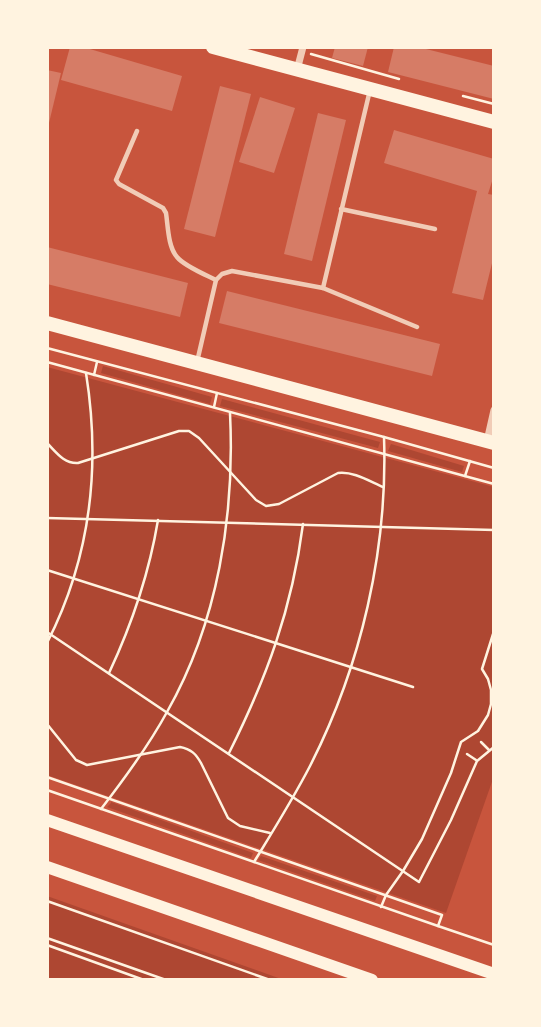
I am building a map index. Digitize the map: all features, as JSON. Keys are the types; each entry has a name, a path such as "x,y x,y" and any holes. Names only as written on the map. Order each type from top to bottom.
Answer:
{"highway":[{"path":"214,47 494,122"},
{"path":"47,323 490,442"}],"main road":[{"path":"47,820 494,974"},
{"path":"47,867 372,980"}],"street":[{"path":"297,70 303,49"},
{"path":"490,442 494,412"}],"lane":[{"path":"323,288 371,90"},
{"path":"136,131 116,180 163,208 175,256 216,280"},
{"path":"341,209 435,229"},
{"path":"196,364 216,280 222,274 232,271 323,288 417,327"}],"path":[{"path":"303,49 401,80"},
{"path":"460,95 494,104"},
{"path":"47,348 494,468"},
{"path":"47,362 494,484"},
{"path":"94,375 97,362"},
{"path":"47,643 74,579 89,519 94,458 91,403 86,373"},
{"path":"214,407 217,393"},
{"path":"101,809 141,755 167,712 205,621 219,571 227,522 231,472 230,412"},
{"path":"47,443 71,464 82,463 179,431 189,431 200,438 256,500 266,506 279,504 343,472 383,487"},
{"path":"254,862 310,766 350,667 369,597 380,526 384,437"},
{"path":"465,476 470,461"},
{"path":"47,517 494,530"},
{"path":"108,673 139,599 158,520"},
{"path":"229,754 254,702 277,644 293,581 303,524"},
{"path":"47,570 413,687"},
{"path":"382,907 386,895 422,839 461,743 483,725 488,715 491,691 482,669 494,632"},
{"path":"49,634 419,881 452,820 477,761 494,747"},
{"path":"47,724 76,760 87,765 180,747 193,752 228,818 240,826 271,833"},
{"path":"481,742 490,751"},
{"path":"467,754 477,761"},
{"path":"47,777 442,915 438,926"},
{"path":"47,790 494,945"},
{"path":"47,901 270,980"},
{"path":"47,937 166,980"},
{"path":"47,945 144,980"}],"shaded area":[{"path":"103,366 212,397 210,404 101,373"},
{"path":"47,367 494,487 494,776 446,913 47,775"},
{"path":"222,399 380,442 378,448 220,406"},
{"path":"391,444 464,466 462,472 388,451"},
{"path":"111,803 253,853 251,858 107,807"},
{"path":"261,856 377,896 375,901 258,860"},
{"path":"47,896 284,980 47,980"}],"building":[{"path":"70,47 83,47 182,76 172,111 61,80"},
{"path":"335,47 368,47 363,66 332,58"},
{"path":"394,47 418,47 494,66 494,99 388,72"},
{"path":"47,70 61,73 48,127 47,127"},
{"path":"220,86 251,94 215,237 184,229"},
{"path":"260,97 295,108 274,173 239,162"},
{"path":"318,113 346,120 312,261 284,254"},
{"path":"394,130 494,159 494,175 488,194 494,195 494,255 483,300 452,293 477,191 384,163"},
{"path":"47,247 188,283 180,317 47,284"},
{"path":"227,291 440,344 432,376 219,323"}]}
